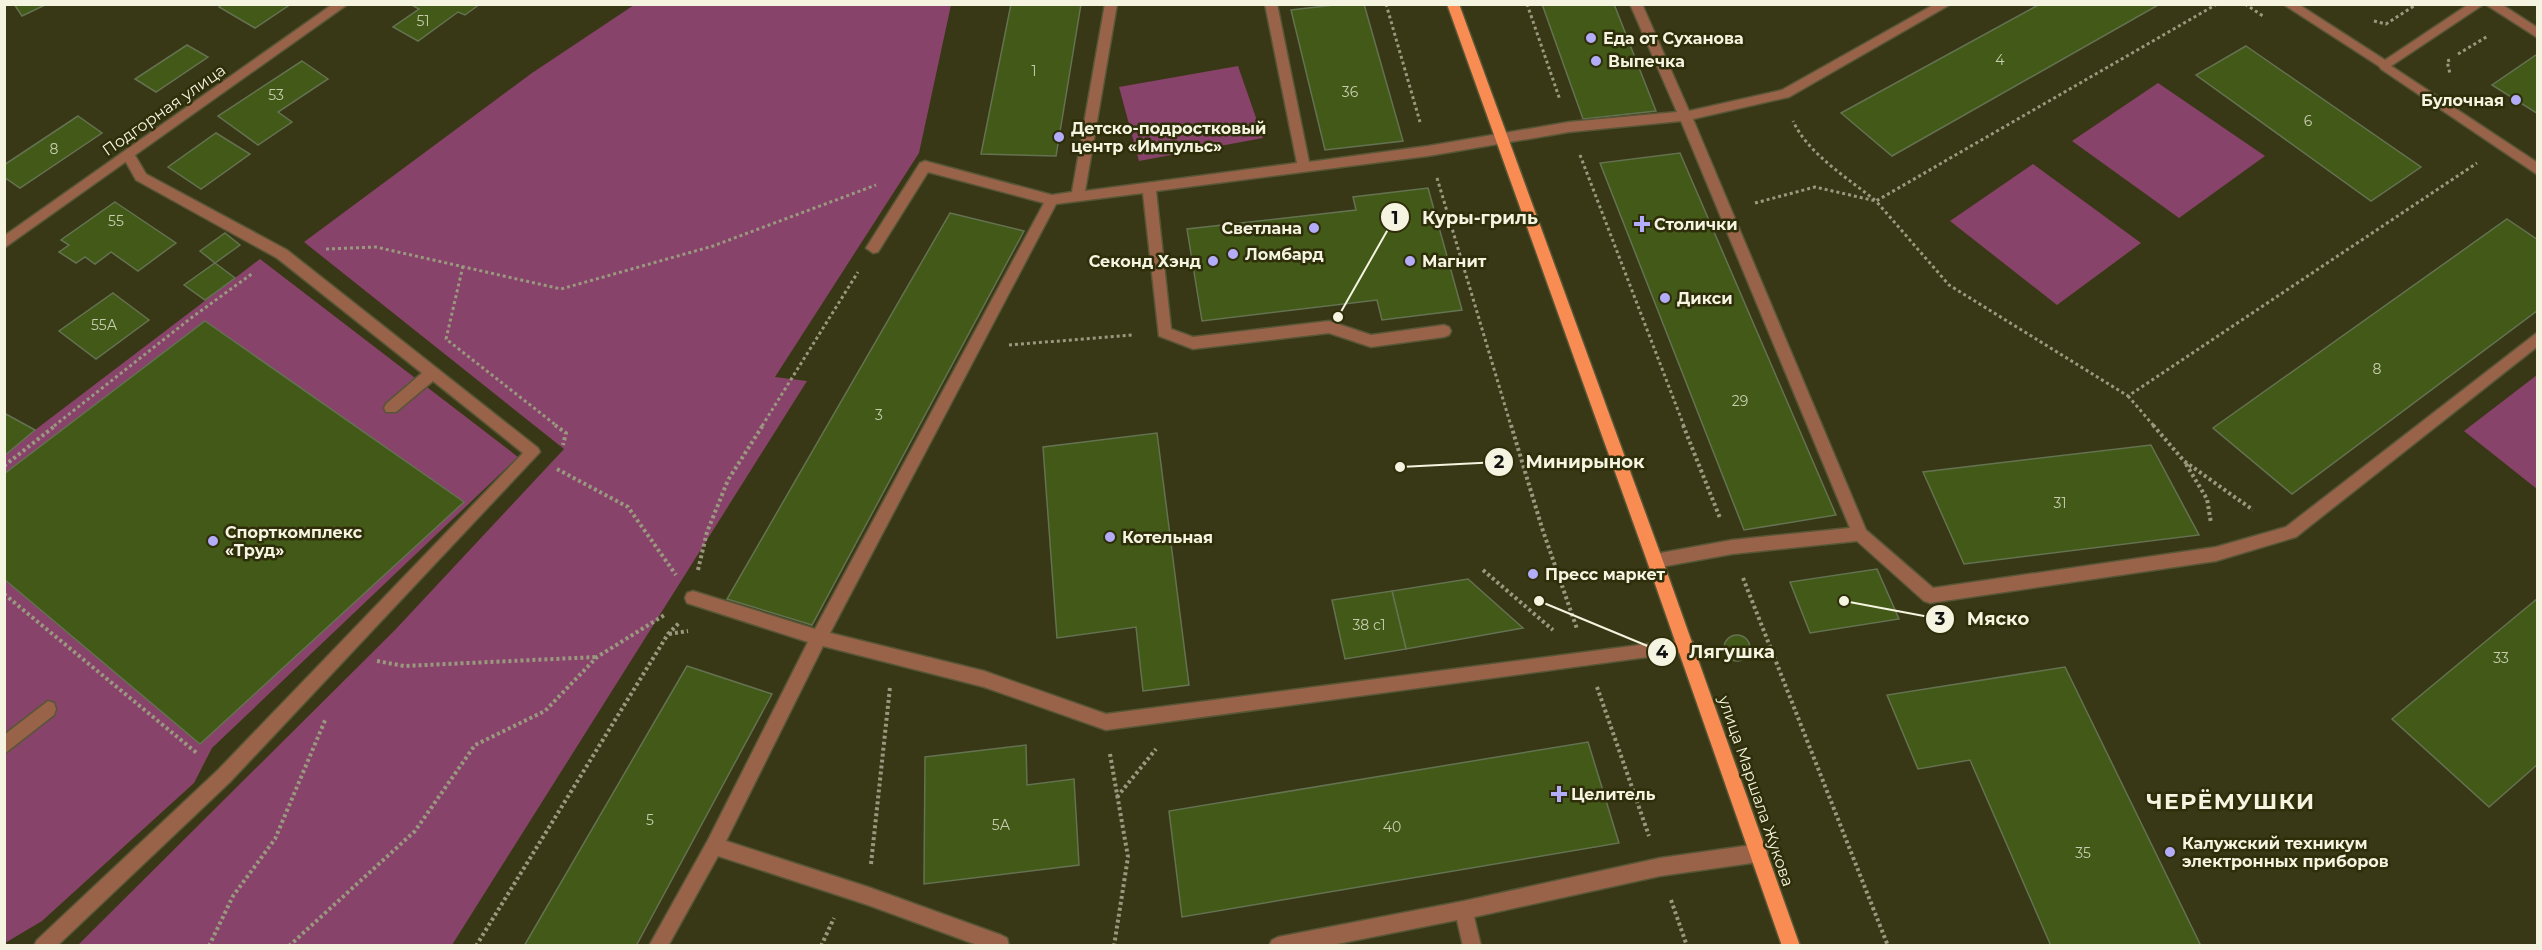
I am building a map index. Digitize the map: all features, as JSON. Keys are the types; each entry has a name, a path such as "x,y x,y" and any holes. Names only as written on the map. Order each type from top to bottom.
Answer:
{"main road":[{"name":"улица Маршала Жукова","path":"1453,4 1686,646 1791,945"}],"street":[{"name":"Подгорная улица","path":"4,243 342,4"},
{"path":"1077,196 1110,4"},
{"path":"1270,4 1304,167"},
{"path":"1636,4 1860,534 1930,596 2216,554 2291,532 2538,338"},
{"path":"873,248 925,166 1052,200 1428,151 1569,127 1685,116 1785,94 1945,4"},
{"path":"2289,4 2538,170"},
{"path":"2385,66 2478,4"},
{"path":"2491,4 2538,34"},
{"path":"43,945 224,776 533,452 282,254 141,177 128,155"},
{"path":"1149,188 1164,332 1193,343 1329,327 1371,341 1444,331"},
{"path":"658,945 714,846 819,638 1052,200"},
{"path":"391,408 432,373"},
{"path":"1655,561 1732,547 1860,534"},
{"path":"693,597 819,638 984,679 1106,722 1588,661 1686,646"},
{"path":"4,746 48,709"},
{"path":"714,846 868,896 1003,945"},
{"path":"1278,945 1322,941 1660,867 1759,853"},
{"path":"1464,910 1472,945"}],"path":[{"path":"1386,4 1542,528 1687,945"},
{"path":"1527,4 1569,127 1636,306 1888,945"},
{"path":"1722,204 1756,203 1815,187 1876,201 2217,4"},
{"path":"2364,18 2386,24 2417,4"},
{"path":"2452,84 2447,61 2514,19"},
{"path":"1785,94 1795,129 1822,156 1876,201 1949,285 2128,396 2184,461 2206,499 2216,554"},
{"path":"2128,396 2480,161"},
{"path":"4,466 191,318 282,254 376,247 561,289 713,246 925,166"},
{"path":"476,945 668,634 690,612 707,532 728,480 873,248"},
{"path":"973,348 1164,332"},
{"path":"2184,461 2231,496 2291,532"},
{"path":"1483,570 1588,661"},
{"path":"4,594 224,776"},
{"path":"289,945 415,831 475,745 545,711 597,657 693,597"},
{"path":"340,653 404,666 597,657"},
{"path":"868,896 893,656"},
{"path":"208,945 233,896 275,840 330,708"},
{"path":"1117,797 1185,712"},
{"path":"1106,722 1128,857 1114,945"}],"shaded area":[{"path":"634,5 951,5 919,153 775,377 807,381 452,945 78,945 395,630 564,449 304,242 532,73"},
{"path":"1238,66 1263,138 1139,161 1119,87"},
{"path":"2158,83 2265,156 2179,218 2072,141"},
{"path":"2033,164 2141,243 2057,305 1950,221"},
{"name":"Спорткомплекс «Труд»","path":"260,259 518,457 212,748 194,783 42,921 5,943 4,456"},
{"path":"2537,375 2537,489 2464,431"}],"building":[{"path":"14,4 47,4 22,16"},
{"path":"223,4 291,4 255,28 219,7"},
{"path":"410,4 480,4 465,15 458,12 418,41 393,27 419,9"},
{"path":"1011,4 1081,4 1056,156 981,154"},
{"path":"1364,4 1403,141 1325,150 1291,10"},
{"path":"1542,4 1614,4 1656,111 1583,119"},
{"path":"2040,4 2160,4 1892,156 1841,113"},
{"path":"187,45 208,57 156,92 135,79"},
{"path":"2246,46 2421,167 2371,201 2196,75"},
{"path":"2538,55 2538,114 2492,85"},
{"path":"302,61 328,79 278,112 292,122 258,145 218,116"},
{"path":"78,116 102,133 20,188 4,177 4,165"},
{"path":"216,133 250,154 201,189 168,167"},
{"path":"1680,153 1836,515 1744,530 1600,163"},
{"path":"1428,188 1462,310 1382,320 1377,300 1202,321 1187,229 1356,210 1353,197"},
{"path":"115,202 176,243 138,271 111,252 95,264 85,257 76,263 59,252 69,245 61,240"},
{"path":"950,213 1024,231 812,625 727,599"},
{"path":"2507,219 2538,240 2538,310 2292,494 2213,428"},
{"path":"225,233 240,245 215,263 200,251"},
{"path":"215,263 235,278 205,300 184,285"},
{"path":"113,293 149,320 96,359 59,331"},
{"name":"Спорткомплекс «Труд»","path":"205,321 464,502 200,744 4,579 4,474"},
{"path":"4,413 35,430 4,456"},
{"name":"Котельная","path":"1157,433 1189,685 1143,691 1136,627 1057,638 1043,447"},
{"path":"2151,445 2199,535 1964,564 1923,472"},
{"path":"1877,569 1899,619 1810,633 1790,582"},
{"path":"1468,579 1523,628 1406,649 1392,591"},
{"path":"1392,591 1406,649 1345,659 1332,600"},
{"path":"2538,598 2538,764 2489,807 2392,719"},
{"path":"1737,635 1746,639 1750,648 1746,657 1737,661 1728,657 1724,648 1728,639"},
{"path":"687,666 772,694 636,946 524,946"},
{"path":"2065,667 2201,946 2051,946 1970,760 1918,769 1887,695"},
{"path":"1588,742 1619,843 1182,917 1169,811"},
{"path":"1026,745 1027,785 1074,779 1079,865 924,884 925,757"}],"place":[{"name":"Еда от Суханова","path":"1591,38"},
{"name":"Выпечка","path":"1596,61"},
{"name":"Булочная","path":"2516,100"},
{"name":"Детско-подростковый центр «Импульс»","path":"1059,137"},
{"name":"Столички","path":"1642,224"},
{"name":"Светлана","path":"1314,228"},
{"name":"Ломбард","path":"1233,254"},
{"name":"Секонд Хэнд","path":"1213,261"},
{"name":"Магнит","path":"1410,261"},
{"name":"Дикси","path":"1665,298"},
{"name":"Куры-гриль","path":"1338,317"},
{"name":"Минирынок","path":"1400,467"},
{"name":"Котельная","path":"1110,537"},
{"name":"Спорткомплекс «Труд»","path":"213,541"},
{"name":"Пресс маркет","path":"1533,574"},
{"name":"Лягушка","path":"1539,601"},
{"name":"Мяско","path":"1844,601"},
{"name":"Целитель","path":"1559,794"},
{"name":"Калужский техникум электронных приборов","path":"2170,852"}],"district":[{"name":"ЧЕРЁМУШКИ","path":"2231,801"}]}
